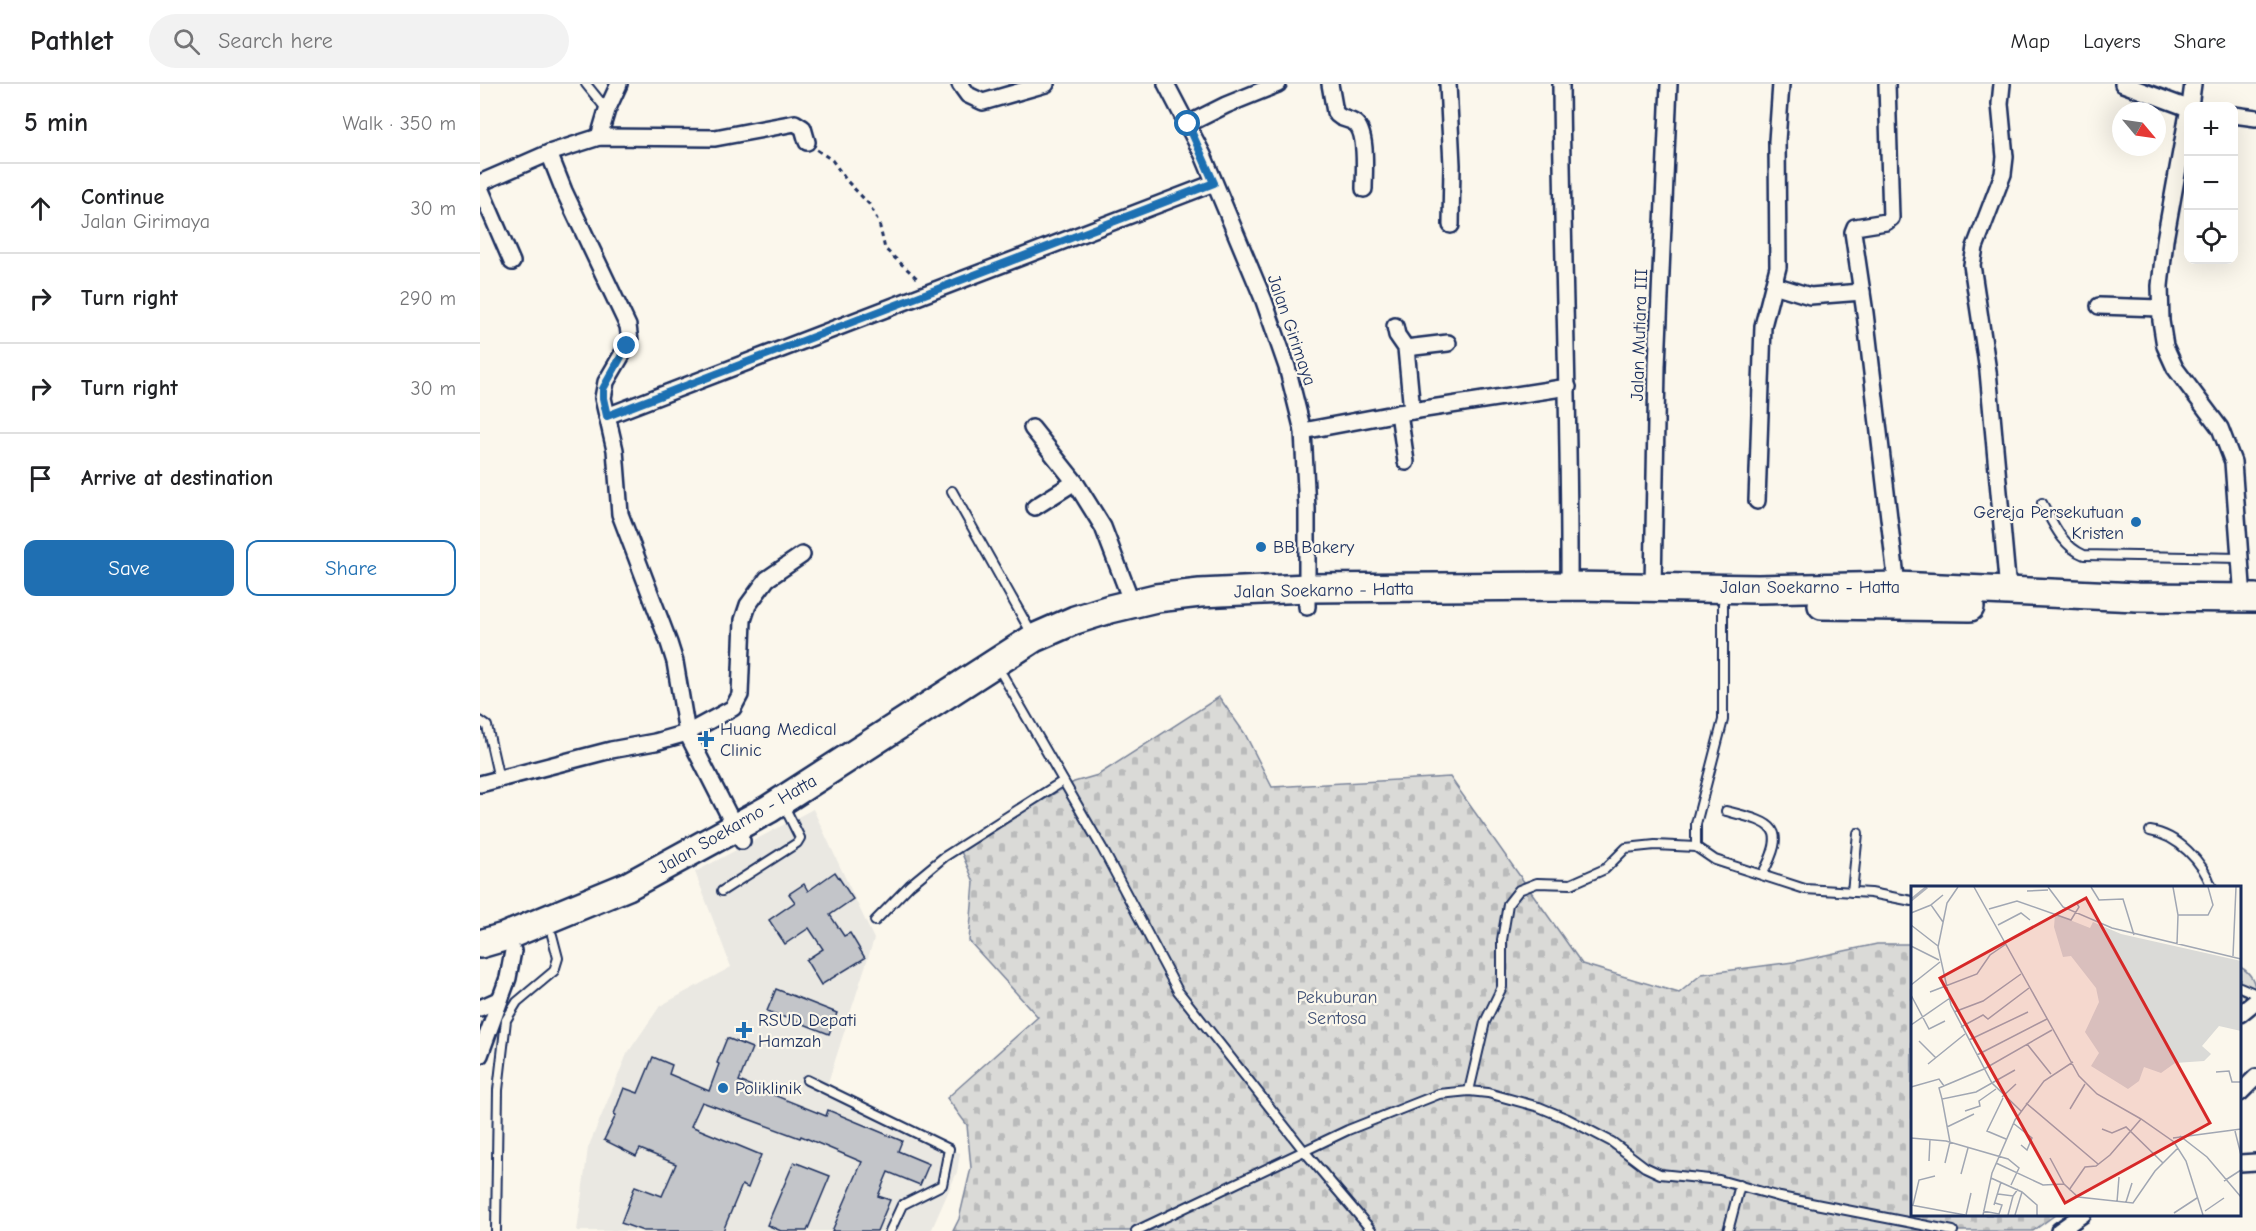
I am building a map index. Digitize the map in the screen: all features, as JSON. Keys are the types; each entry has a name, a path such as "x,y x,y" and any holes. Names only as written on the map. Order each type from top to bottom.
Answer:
{"highway":[{"name":"Jalan Soekarno - Hatta","path":"480,959 513,951 630,900 1003,676 1052,650 1100,631 1163,614 1307,597 1569,586 1758,589 1897,586 2008,591 2057,601"},
{"name":"Jalan Soekarno - Hatta","path":"785,807 1034,638 1075,620 1132,603 1200,593 1574,603 2057,601 2252,603"},
{"name":"Jalan Soekarno - Hatta","path":"480,944 504,937 628,886 739,834"}],"street":[{"path":"599,137 607,110 619,84"},
{"path":"960,84 968,95 983,102 1046,84"},
{"name":"Jalan Girimaya","path":"1166,84 1188,124 1214,183 1264,302 1287,368 1303,431 1307,597"},
{"path":"1188,124 1226,105 1278,84"},
{"path":"1330,84 1335,112 1342,119 1357,124 1360,129 1364,148 1364,189"},
{"path":"1448,84 1452,165 1451,225"},
{"path":"1561,84 1562,216 1570,463 1569,586"},
{"name":"Jalan Mutiara III","path":"1653,587 1657,366 1669,84"},
{"path":"1757,501 1763,326 1778,267 1777,141 1781,84"},
{"path":"1887,84 1891,216 1886,222 1853,229 1897,586"},
{"path":"2002,84 2000,104 2004,166 1975,247 1972,265 1988,371 2008,591"},
{"path":"2123,84 2184,105"},
{"path":"2190,102 2193,84"},
{"path":"2238,116 2256,118"},
{"path":"480,183 549,153 599,137 715,138 797,123 803,128 807,142"},
{"path":"2184,136 2165,240 2160,308 2165,346 2175,368 2220,428 2233,462 2240,558 2252,603"},
{"path":"549,153 564,191 628,326 630,335 627,346 603,389 617,468 620,514 675,662 687,732 739,834"},
{"path":"607,416 1214,183"},
{"path":"480,188 513,262"},
{"path":"1774,285 1810,296 1862,292"},
{"path":"2099,306 2160,308"},
{"path":"1395,326 1397,335 1406,348 1406,462"},
{"path":"1406,348 1448,343"},
{"path":"1303,431 1405,412 1568,387"},
{"path":"1032,428 1075,482 1103,527 1132,603"},
{"path":"1035,507 1075,482"},
{"path":"480,784 611,750 655,742 687,732 733,708 740,695 739,677 744,613 768,579 802,555"},
{"path":"480,1055 510,971 513,951"},
{"path":"480,1008 500,999"},
{"path":"2241,1013 2256,1001"},
{"path":"2241,1092 2256,1077"},
{"path":"2241,1163 2256,1161"},
{"path":"2059,1231 2077,1216"}],"lane":[{"path":"586,84 607,110"},
{"path":"952,491 1034,638"},
{"path":"2042,503 2063,540 2075,551 2084,555 2240,558"},
{"path":"1696,847 1696,824 1722,720 1723,604"},
{"path":"1003,676 1102,848 1178,991 1305,1152 1372,1231"},
{"path":"480,721 487,726 499,779"},
{"path":"875,921 910,885 944,857 1063,781"},
{"path":"722,891 797,843 800,838 785,807"},
{"path":"1726,811 1760,820 1774,833 1776,846 1762,875"},
{"path":"2150,831 2161,832 2190,852 2211,886"},
{"path":"1852,892 1858,833"},
{"path":"1469,1091 1485,1022 1502,987 1504,931 1509,904 1519,890 1537,883 1571,884 1605,869 1626,848 1655,845 1696,847 1715,860 1805,889 1871,893 1911,901"},
{"path":"496,1231 498,1090 506,1020 517,1002 554,971 558,958 552,935"},
{"path":"2241,987 2256,994"},
{"path":"807,1080 949,1149 942,1185 902,1205 890,1231"},
{"path":"1136,1231 1348,1130 1438,1094 1469,1091 1488,1093 1539,1107 1568,1119 1612,1142 1645,1167 1660,1173 1719,1180 1780,1197 1953,1231"},
{"path":"1728,1231 1740,1185"}],"path":[{"path":"807,142 832,160 847,181 869,204 876,216 882,243 887,251 932,290"}],"shaded area":[{"name":"RSUD Depati Hamzah","path":"813,809 874,939 824,1095 960,1153 957,1172 931,1231 577,1231 588,1148 627,1054 660,1006 731,967 695,872"}],"green space":[{"name":"Pekuburan Sentosa","path":"1219,697 1245,734 1272,787 1450,777 1582,964 1679,993 1702,974 1793,962 1877,944 1911,944 1911,1216 2054,1216 2033,1231 953,1231 959,1219 971,1168 967,1125 947,1098 1038,1017 969,941 974,882 960,849 1074,782 1098,775"},
{"path":"2241,968 2248,972 2252,979 2256,996 2241,1008"}],"building":[{"path":"835,872 853,899 830,915 844,936 850,933 865,958 821,985 806,960 823,949 809,928 785,944 769,920 795,902 789,894 804,884 808,891"},
{"path":"776,989 837,1013 829,1034 767,1011"},
{"path":"727,1038 752,1048 739,1081 826,1116 828,1110 902,1141 898,1151 929,1164 920,1185 888,1172 878,1196 890,1200 877,1231 832,1231 862,1162 801,1136 800,1138 702,1102 691,1126 761,1155 748,1188 742,1185 723,1231 643,1231 621,1223 635,1186 662,1196 676,1164 640,1149 636,1156 604,1140 616,1115 614,1114 624,1088 638,1093 653,1057 672,1065 669,1074 709,1091"},
{"path":"794,1162 830,1176 807,1231 781,1231 767,1225"}],"place":[{"name":"Gereja Persekutuan Kristen","path":"2136,522"},
{"name":"BB Bakery","path":"1261,547"},
{"name":"Huang Medical Clinic","path":"706,739"},
{"name":"RSUD Depati Hamzah","path":"744,1030"},
{"name":"Poliklinik","path":"723,1088"}],"route":[{"path":"627,346 603,389 607,416 1214,183 1188,124"}]}
